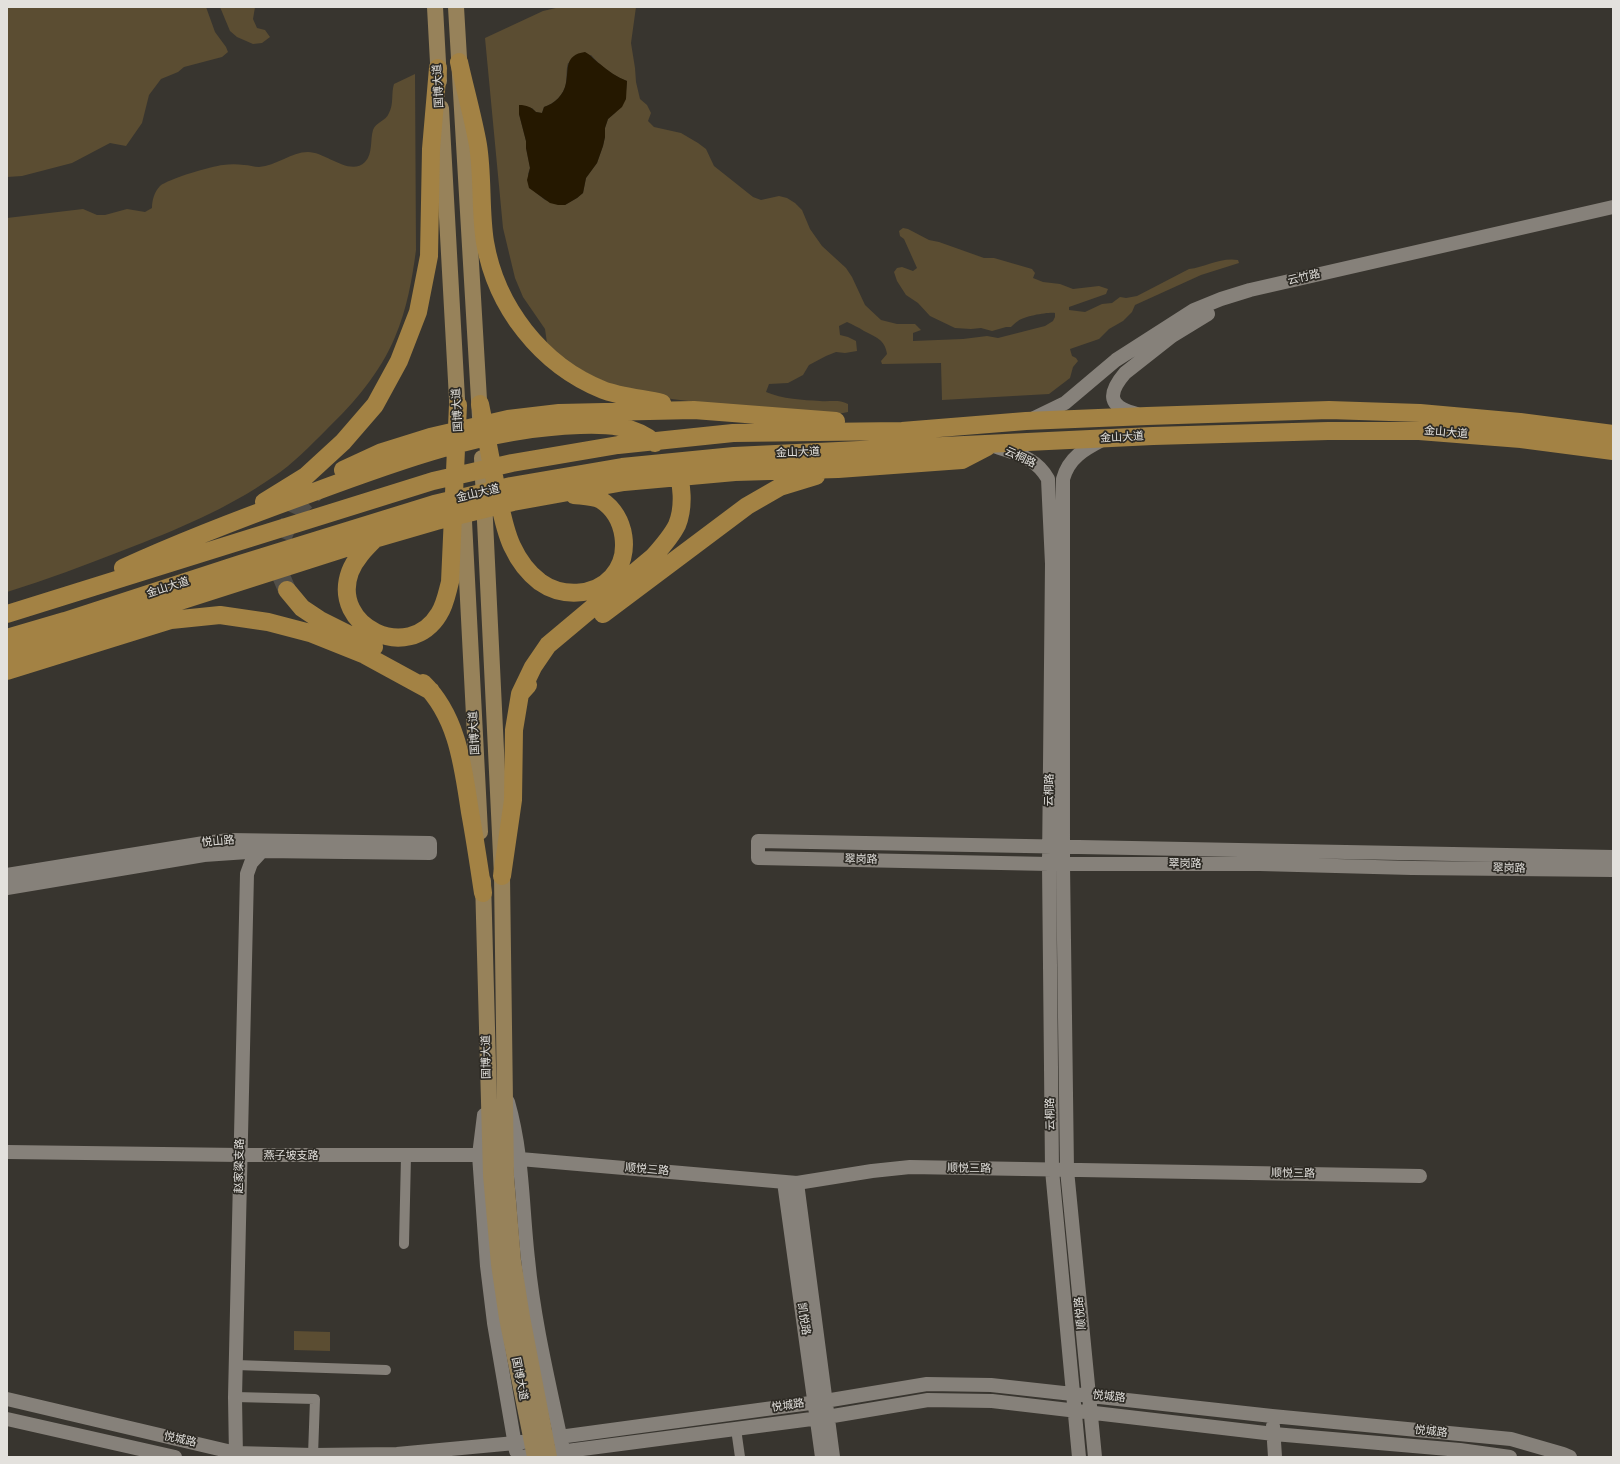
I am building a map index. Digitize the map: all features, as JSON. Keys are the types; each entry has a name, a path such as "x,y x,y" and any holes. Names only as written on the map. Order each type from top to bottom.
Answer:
{"highway":[{"path":"459,62 478,145 486,242 493,271 504,299 518,322 534,343 552,359 573,375 604,391 694,410"},
{"path":"228,524 306,476 343,442 375,404 399,361 418,312 429,256 432,149 438,68"},
{"path":"480,404 503,521 512,546 524,566 540,582 559,591 581,593 597,589 612,578 621,564 624,546 622,526 613,511 600,500 560,493"},
{"path":"374,539 360,554 351,571 346,588 348,603 356,617 371,631 389,638 408,638 427,628 439,615 445,602 450,582 458,405"},
{"path":"340,471 382,452 431,444 559,413 694,410 929,428"},
{"name":"金山大道","path":"7,614 433,481 512,463 618,446 733,433 902,431 1026,421 1329,410 1420,412 1520,422 1613,434"},
{"path":"502,876 513,800 514,730 520,694 532,667 548,645 653,557 667,541 678,523 682,487 676,470 666,453 652,440 637,432 619,427 594,425 509,426"},
{"name":"金山大道","path":"512,494 622,467 734,456 991,445 1105,438 1328,430 1419,431 1521,440 1613,451"},
{"path":"58,598 159,551 386,466 431,444"},
{"path":"7,654 77,634 374,539 435,512 512,494 560,493 624,482 734,472 838,469 962,460 991,445"},
{"path":"520,694 556,652 622,599 747,506 780,487 838,469"},
{"name":"金山大道","path":"7,638 65,621 240,564 435,512"},
{"path":"287,590 302,608 314,616 381,651 409,669 431,691 446,713 458,744 483,894"},
{"path":"7,671 171,620 220,615 268,622 310,634 365,655 431,691"}],"main road":[{"name":"国博大道","path":"435,7 458,405 483,894 491,1175 506,1263 559,1455"},
{"name":"国博大道","path":"456,7 480,404 502,876 507,1318 535,1457"},
{"name":"云竹路","path":"1026,421 1065,403 1116,360 1194,310 1221,299 1250,290 1613,207"},
{"name":"云竹路","path":"1147,416 1126,411 1119,408 1114,402 1113,395 1119,380 1125,373 1172,336 1199,318 1224,306 1251,298 1613,216"},
{"name":"云桐路","path":"1067,1170 1063,864 1063,480 1066,469 1074,458 1105,438"},
{"name":"云桐路","path":"991,445 1024,456 1043,469 1048,479 1052,564 1049,847 1052,1170"},
{"name":"悦山路","path":"7,875 196,844 230,840 430,848 231,852 204,855 7,888"},
{"name":"翠岗路","path":"1613,857 758,841 758,858 1049,864 1252,864 1613,870"},
{"path":"247,874 250,863 262,851"},
{"path":"231,852 240,858 247,874"},
{"name":"赵家梁支路","path":"236,1455 235,1397 247,874"},
{"path":"488,1086 479,1155 487,1266 494,1322 518,1457"},
{"path":"505,1089 516,1128 528,1260 538,1325 560,1437 559,1455"},
{"name":"燕子坡支路","path":"7,1152 240,1156 479,1155"},
{"name":"顺悦三路","path":"520,1159 791,1182 910,1167 1420,1176"},
{"name":"顺悦路","path":"1052,1170 1079,1457"},
{"name":"顺悦路","path":"1067,1170 1095,1457"},
{"name":"凯悦路","path":"791,1182 822,1418 822,1457"},
{"name":"悦城路","path":"7,1400 236,1455 396,1454 515,1443 820,1402 927,1384 991,1385 1272,1416 1511,1439 1570,1457"},
{"name":"悦城路","path":"521,1457 559,1455 822,1418 928,1400 992,1401 1274,1434 1460,1454 1510,1457"},
{"path":"1272,1416 1276,1457"},
{"name":"凯悦路","path":"822,1418 833,1457"},
{"name":"悦城路","path":"7,1419 175,1457"},
{"path":"1457,1434 1460,1454"}],"street":[{"path":"404,1244 406,1156"},
{"path":"236,1365 386,1370"},
{"path":"235,1397 315,1400 314,1455"},
{"path":"736,1429 740,1457"}],"shaded area":[{"path":"7,7 206,7 215,32 228,52 222,57 184,67 178,72 161,79 149,95 142,123 126,146 110,143 72,163 22,176 7,177"},
{"path":"220,7 255,7 253,19 257,28 265,30 270,37 262,43 253,44 237,37 230,31"},
{"path":"560,7 636,7 631,43 636,82 640,99 647,105 651,113 648,121 654,127 681,133 698,143 706,149 714,166 753,197 761,200 779,196 787,198 795,203 802,210 810,229 822,246 846,268 852,277 865,305 881,320 897,324 915,324 921,330 913,333 913,341 963,339 987,336 998,338 1045,326 1053,321 1055,313 1031,316 1021,319 1011,327 992,331 981,328 955,328 930,316 918,303 906,295 897,281 894,272 897,268 902,267 913,271 917,268 904,239 900,236 899,231 903,228 929,240 939,242 984,258 994,258 1032,269 1035,273 1033,278 1043,282 1060,284 1073,289 1099,286 1108,289 1106,294 1069,307 1069,310 1085,312 1102,304 1112,303 1120,297 1126,298 1137,296 1189,269 1232,259 1238,260 1239,263 1201,275 1135,305 1132,312 1123,321 1109,329 1099,339 1070,349 1072,356 1078,361 1073,367 1070,378 1049,394 942,400 941,363 882,364 881,361 887,354 882,342 876,337 847,322 839,326 840,335 856,341 857,351 845,353 836,352 826,356 809,365 803,375 788,383 769,384 766,392 793,399 841,402 848,404 848,412 838,414 688,401 644,394 616,386 579,368 547,343 545,329 523,297 515,278 503,228 485,38 543,11","holes":["591,55 608,70 627,81 626,90 615,113 608,119 605,128 603,146 597,163 586,178 583,193 565,205 545,200 535,192 528,174 530,168 526,141 519,114 532,108 536,112 542,113 544,107 552,104 564,91 568,63"]},
{"path":"585,52 609,71 627,81 626,99 622,107 608,119 605,128 603,146 597,163 586,178 583,193 565,205 558,205 550,203 529,188 527,180 530,168 526,141 519,114 519,105 527,106 536,112 542,113 544,107 551,104 561,95 565,87 571,59 578,54"},
{"path":"415,74 416,250 413,272 406,305 395,337 382,363 366,387 337,419 294,461 256,489 182,527 66,572 7,592 7,218 83,209 97,215 105,215 127,209 145,212 152,208 152,202 158,188 172,180 200,170 223,165 239,164 259,167 265,166 296,154 308,152 315,153 338,163 352,167 359,166 368,159 374,127 388,116 391,110 394,84"},
{"path":"294,1331 330,1332 330,1351 294,1350"}],"tunnel":[{"path":"287,590 279,571 280,543 294,512 318,490"}]}
